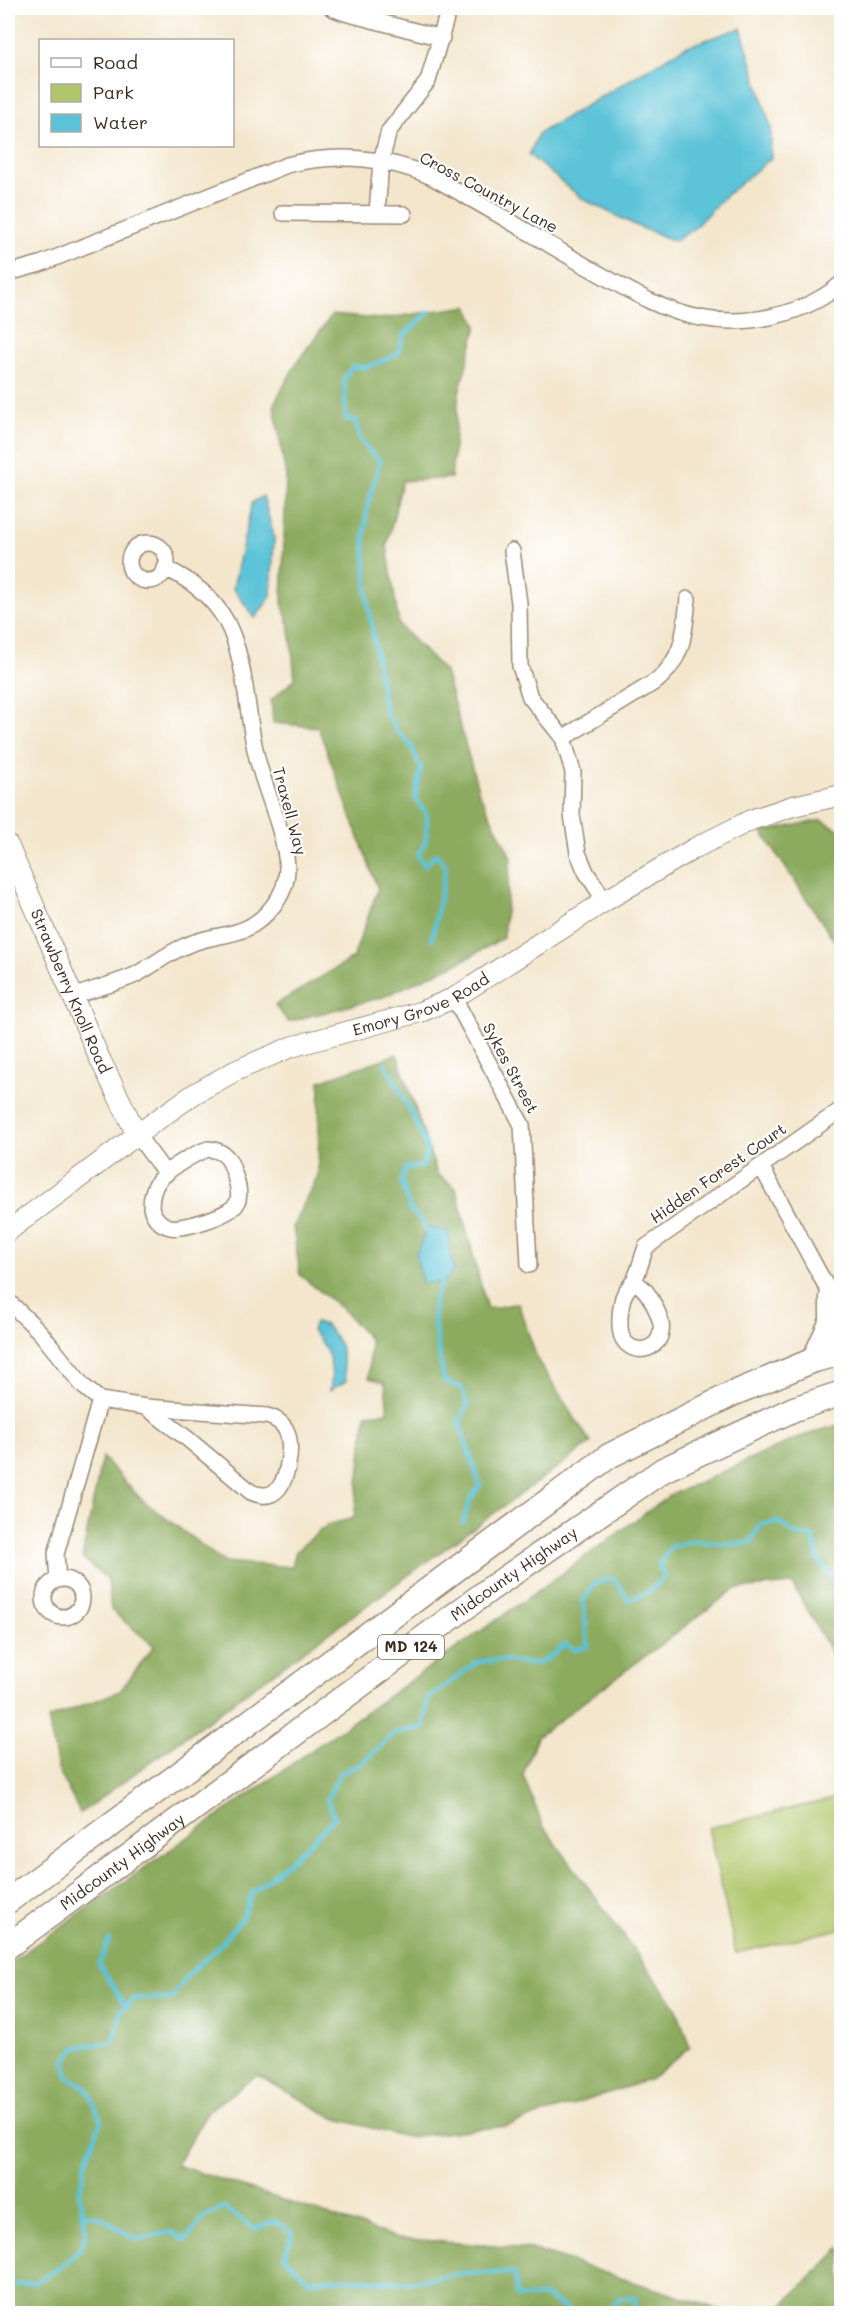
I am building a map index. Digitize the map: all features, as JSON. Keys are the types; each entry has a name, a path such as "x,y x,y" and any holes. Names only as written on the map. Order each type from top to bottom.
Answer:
{"main road":[{"path":"814,1360 832,1321 837,1302"},
{"name":"MD 124","path":"8,1901 609,1456 732,1394 814,1360 842,1353"},
{"name":"Midcounty Highway","path":"8,1946 490,1589 663,1470 794,1409 842,1393"}],"street":[{"path":"332,8 442,38"},
{"path":"378,213 381,161 389,132 428,81 449,8"},
{"name":"Cross Country Lane","path":"8,273 40,264 287,165 304,160 362,158 410,168 430,176 625,288 659,305 700,318 743,321 786,313 830,293 842,283"},
{"path":"283,213 404,214"},
{"path":"512,551 519,603 520,666 530,696 563,738 573,772 572,815 578,853 586,872 605,901"},
{"name":"Traxell Way","path":"73,997 131,977 192,943 248,929 266,914 285,885 287,868 285,854 255,752 239,660 232,634 221,613 206,594 189,581 165,568"},
{"path":"563,738 658,680 670,669 683,643 688,599"},
{"name":"Emory Grove Road","path":"8,1231 206,1087 255,1061 303,1043 420,1012 454,998 605,901 695,848 751,820 793,806 842,795"},
{"name":"Strawberry Knoll Road","path":"8,845 118,1099 137,1135"},
{"name":"Sykes Street","path":"454,998 522,1125 529,1265"},
{"name":"Hidden Forest Court","path":"633,1282 646,1247 651,1242 842,1109"},
{"path":"137,1135 166,1174"},
{"path":"210,1149 219,1151 230,1162 239,1191 238,1202 226,1214 179,1227 169,1227 156,1219 151,1208 156,1185 166,1174 202,1151 210,1149"},
{"path":"761,1166 837,1302"},
{"path":"8,1301 40,1332 83,1386 100,1400 146,1407 273,1418 284,1426 290,1439 285,1480 270,1494 263,1496 251,1492 146,1407"},
{"path":"58,1580 56,1554 100,1400"}],"green space":[{"path":"468,306 477,326 459,392 451,478 402,481 387,546 399,625 445,672 479,793 511,857 503,938 462,961 383,997 288,1022 275,1005 353,958 378,889 318,727 273,723 271,700 295,679 290,629 282,603 286,477 274,404 297,362 332,315 380,319"},
{"path":"822,820 841,831 841,951 762,832"},
{"path":"397,1054 437,1174 456,1188 487,1309 518,1303 538,1361 591,1443 80,1813 58,1769 48,1719 120,1691 154,1646 111,1610 108,1580 82,1558 102,1457 142,1500 224,1562 292,1567 296,1551 327,1525 354,1518 366,1414 388,1412 385,1383 369,1378 370,1340 342,1309 300,1275 293,1226 318,1175 320,1081"},
{"path":"841,1424 841,1669 792,1584 735,1589 537,1737 523,1775 543,1826 676,2007 690,2047 651,2079 507,2126 405,2137 334,2118 257,2075 208,2111 176,2165 398,2238 531,2249 730,2313 8,2313 8,1964 669,1496 800,1437"},
{"path":"841,1797 841,1929 736,1953 708,1828"},
{"path":"841,2248 841,2313 774,2313"}],"water":[{"path":"741,28 771,128 771,158 723,198 692,230 675,241 637,226 583,199 529,155 538,134 685,47"},
{"path":"263,496 274,537 271,596 255,618 233,588 252,503"},
{"path":"427,1228 448,1231 454,1270 442,1283 422,1283 416,1254"},
{"path":"315,1323 326,1325 340,1345 346,1381 330,1390 331,1365 323,1344 312,1331"}],"waterway":[{"path":"429,312 403,336 398,354 365,368 353,366 344,378 346,419 356,420 358,434 363,443 380,461 368,504 364,535 367,595 385,712 398,732 410,744 421,768 415,798 427,815 426,841 418,855 424,866 436,854 446,866 432,939"},
{"path":"385,1063 427,1148 423,1167 407,1167 401,1180 410,1210 422,1221 428,1234"},
{"path":"441,1279 433,1309 444,1381 461,1387 468,1405 459,1422 480,1485 470,1500 463,1522"},
{"path":"8,2286 35,2282 57,2270 81,2248 86,2232 79,2194 85,2165 101,2121 88,2089 68,2077 65,2060 77,2047 112,2042 121,2010 135,1998 171,1999 192,1970 215,1951 242,1918 253,1892 310,1843 335,1817 327,1800 340,1773 361,1764 396,1732 423,1728 428,1699 477,1662 500,1660 537,1664 553,1655 565,1644 575,1650 588,1646 583,1601 594,1584 611,1578 618,1583 628,1600 648,1592 664,1578 659,1565 671,1547 691,1541 725,1544 750,1543 761,1524 779,1522 793,1533 813,1538 819,1561 836,1582 842,1583"},
{"path":"109,1940 99,1965 126,2006"},
{"path":"83,2214 100,2217 137,2240 171,2232 185,2240 204,2217 224,2208 255,2229 275,2221 293,2234 284,2256 308,2280 355,2279 406,2283 456,2274 514,2273 517,2297 545,2296 575,2314"},
{"path":"605,2314 620,2298 635,2298 634,2314"}]}
